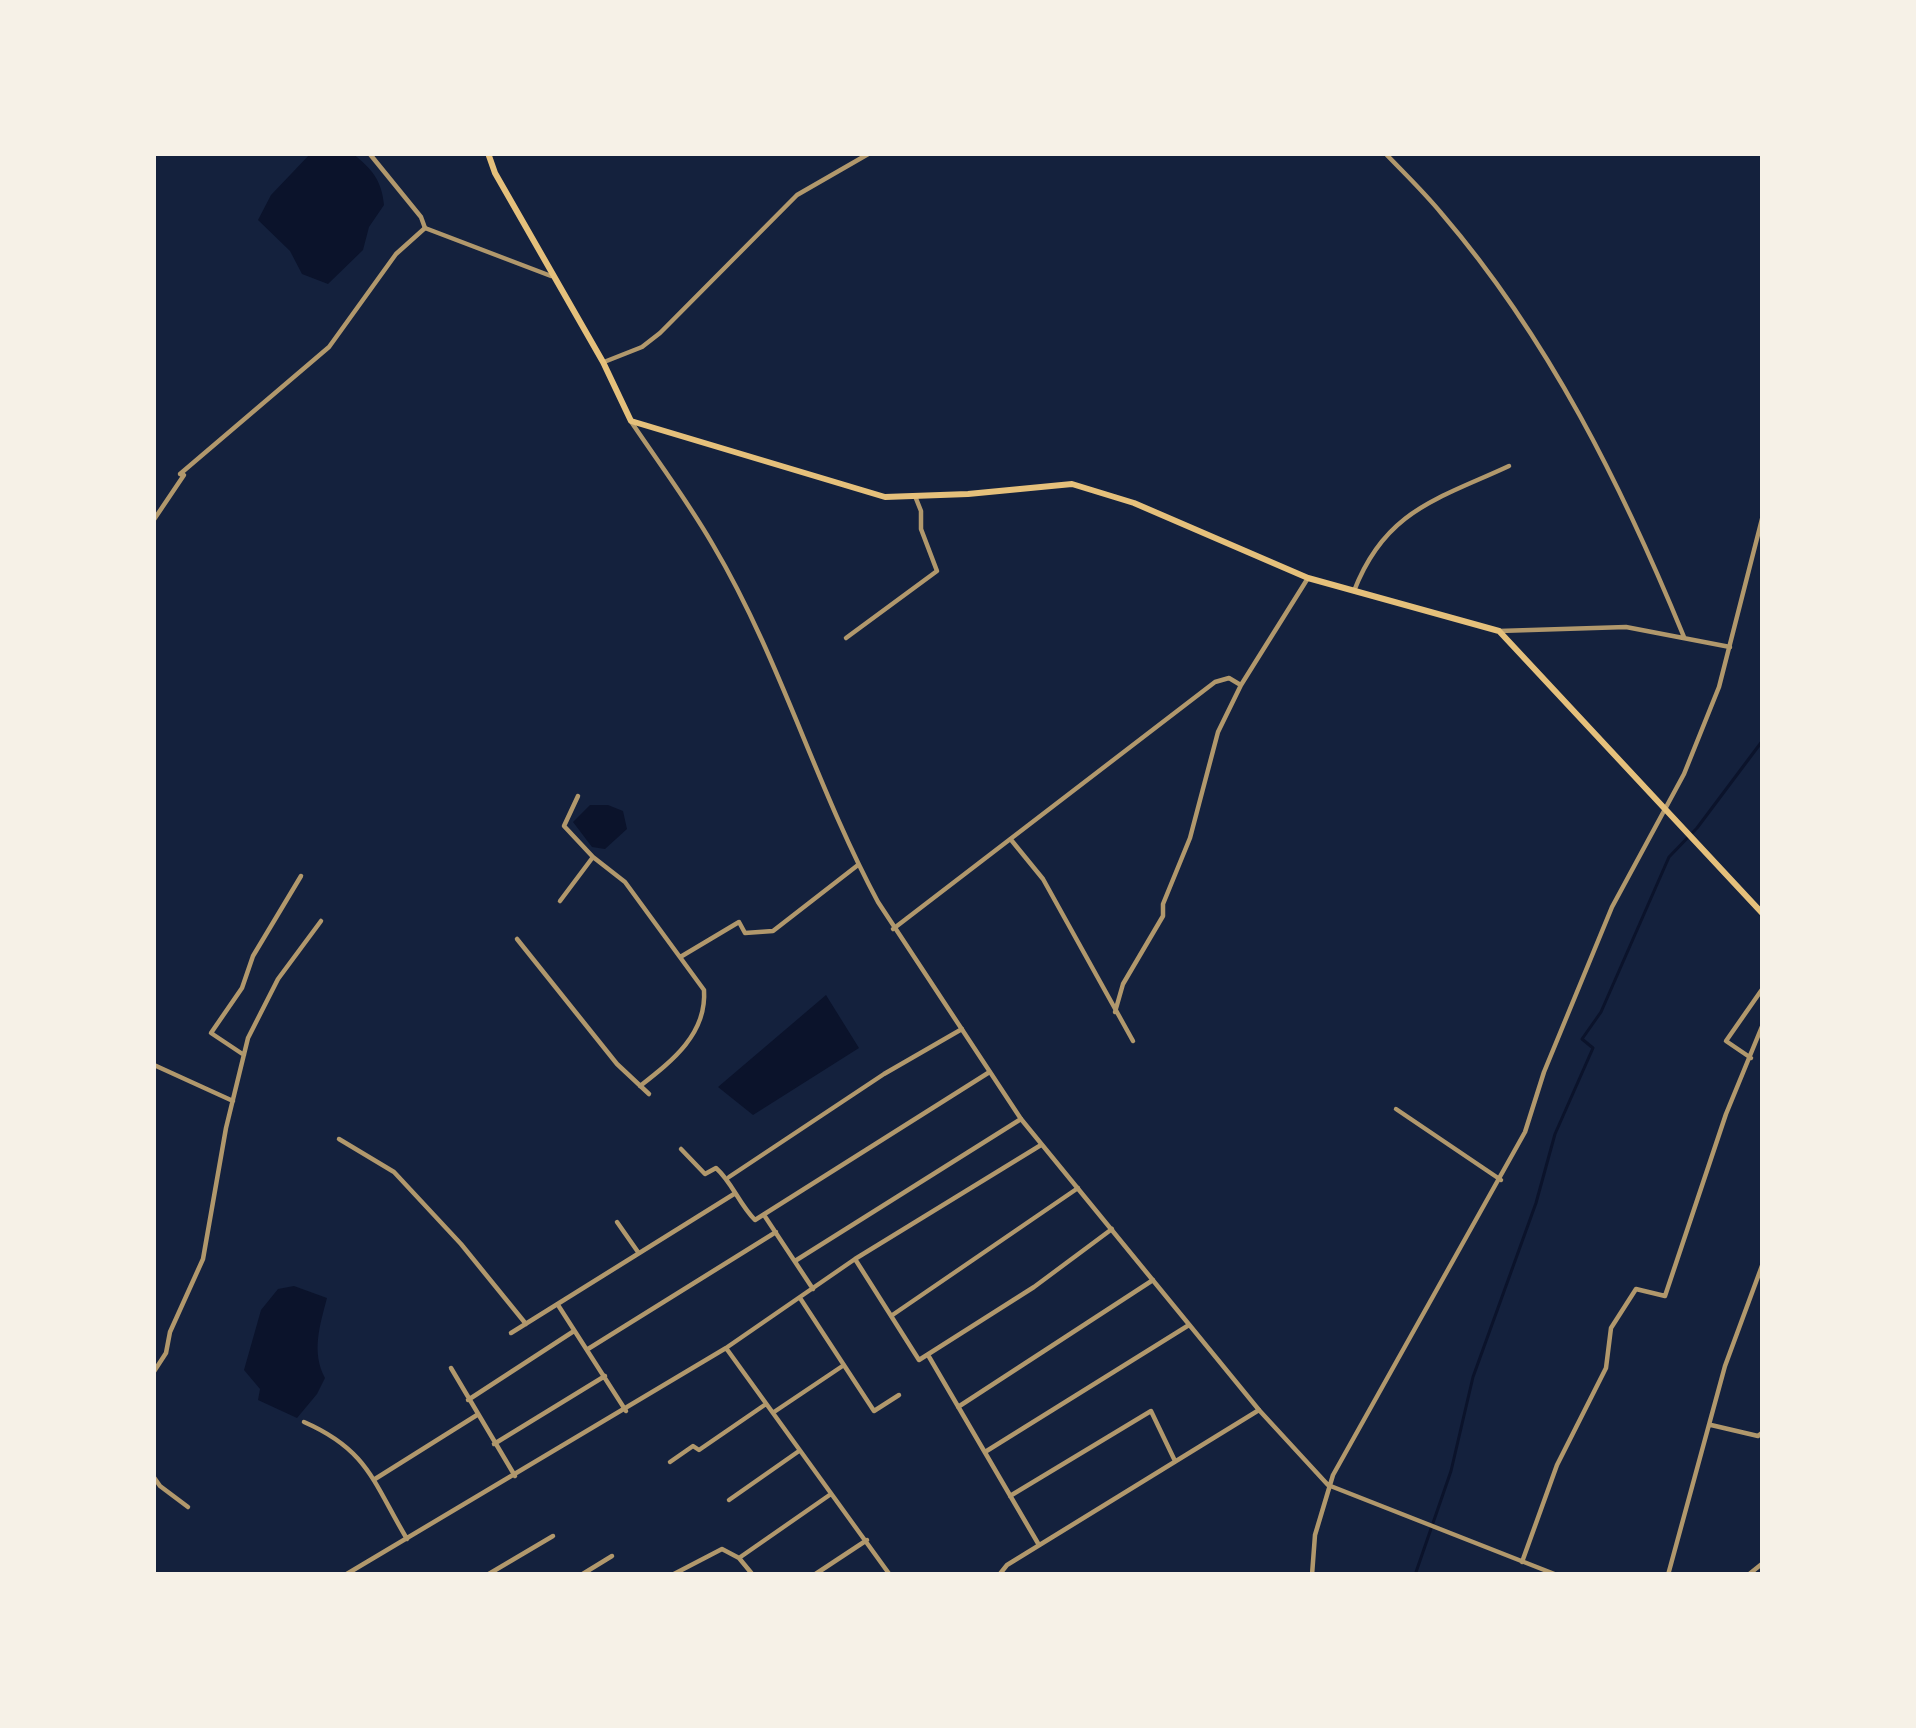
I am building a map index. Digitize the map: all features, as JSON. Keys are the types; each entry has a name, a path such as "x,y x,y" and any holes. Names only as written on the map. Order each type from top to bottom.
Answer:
{"main road":[{"path":"488,153 631,421 885,496 1072,484 1134,503 1309,578 1499,632 1763,914"}],"street":[{"path":"369,153 425,228 551,276"},
{"path":"602,362 641,347 660,333 797,195 859,155 870,153"},
{"path":"1385,153 1443,215 1535,342 1612,474 1684,638"},
{"path":"153,521 181,473 329,347 396,254 425,228"},
{"path":"631,421 714,546 796,718 858,865 893,928 1021,1120 1258,1411 1328,1485 1557,1575"},
{"path":"1354,591 1371,551 1398,523 1423,503 1509,466"},
{"path":"846,638 937,571 914,496"},
{"path":"1312,1575 1315,1535 1328,1485 1525,1132 1544,1072 1612,907 1702,730 1730,646 1763,514"},
{"path":"1115,1012 1123,984 1163,916 1218,732 1241,685 1309,578"},
{"path":"1499,632 1627,627 1730,646"},
{"path":"893,928 1215,682 1229,678 1241,685"},
{"path":"578,796 564,826 625,882 704,990 702,1015 683,1050 640,1086"},
{"path":"1010,839 1043,879 1132,1041"},
{"path":"560,901 593,857"},
{"path":"682,956 739,922 745,933 773,931 858,865"},
{"path":"244,1055 211,1033 242,988 253,956 301,876"},
{"path":"153,1373 166,1353 170,1332 203,1259 248,1038 272,990 321,920"},
{"path":"517,939 617,1064 649,1094"},
{"path":"1751,1058 1726,1041 1763,988"},
{"path":"1522,1562 1557,1465 1606,1368 1611,1328 1636,1289 1665,1296 1726,1114 1763,1024"},
{"path":"727,1178 884,1074 962,1029"},
{"path":"154,1065 233,1101"},
{"path":"681,1149 705,1174 716,1168 727,1178 755,1220 988,1072"},
{"path":"1396,1109 1501,1180"},
{"path":"795,1261 1021,1120"},
{"path":"339,1139 394,1172 526,1324"},
{"path":"345,1575 626,1411 855,1258 1042,1145"},
{"path":"891,1316 1078,1187"},
{"path":"512,1333 734,1194"},
{"path":"764,1215 813,1289"},
{"path":"617,1222 638,1252"},
{"path":"855,1258 919,1360 1034,1287 1112,1229"},
{"path":"588,1349 776,1232"},
{"path":"1668,1575 1725,1366 1763,1263"},
{"path":"958,1407 1153,1280"},
{"path":"800,1298 874,1411 899,1395"},
{"path":"557,1304 626,1411"},
{"path":"985,1451 1189,1324"},
{"path":"468,1400 574,1330"},
{"path":"726,1348 890,1575"},
{"path":"928,1354 1039,1545"},
{"path":"772,1413 844,1365"},
{"path":"451,1368 515,1476"},
{"path":"494,1444 605,1376"},
{"path":"670,1462 693,1446 699,1450 766,1404"},
{"path":"1010,1496 1151,1411 1175,1461"},
{"path":"999,1575 1007,1565 1258,1411"},
{"path":"372,1480 477,1415"},
{"path":"304,1422 344,1441 356,1453 407,1539"},
{"path":"1709,1425 1758,1436 1763,1432"},
{"path":"729,1500 799,1451"},
{"path":"153,1476 188,1507"},
{"path":"153,1494 160,1486"},
{"path":"740,1558 831,1494"},
{"path":"487,1575 553,1536"},
{"path":"814,1575 867,1540"},
{"path":"672,1575 722,1550 740,1558 752,1575"},
{"path":"581,1575 612,1556"},
{"path":"1748,1575 1763,1563"}],"water":[{"path":"311,153 352,153 374,175 384,205 369,227 363,250 328,284 302,274 290,251 258,220 271,195"},
{"path":"590,805 623,811 627,829 605,849 592,847 573,822"},
{"path":"826,995 859,1048 753,1115 718,1087"},
{"path":"294,1286 327,1298 318,1348 325,1378 297,1418 258,1400 260,1389 244,1370 261,1310 278,1289"}],"waterway":[{"path":"1415,1575 1451,1471 1473,1377 1536,1203 1555,1134 1593,1048 1582,1039 1601,1012 1669,857 1697,828 1763,740"}]}
